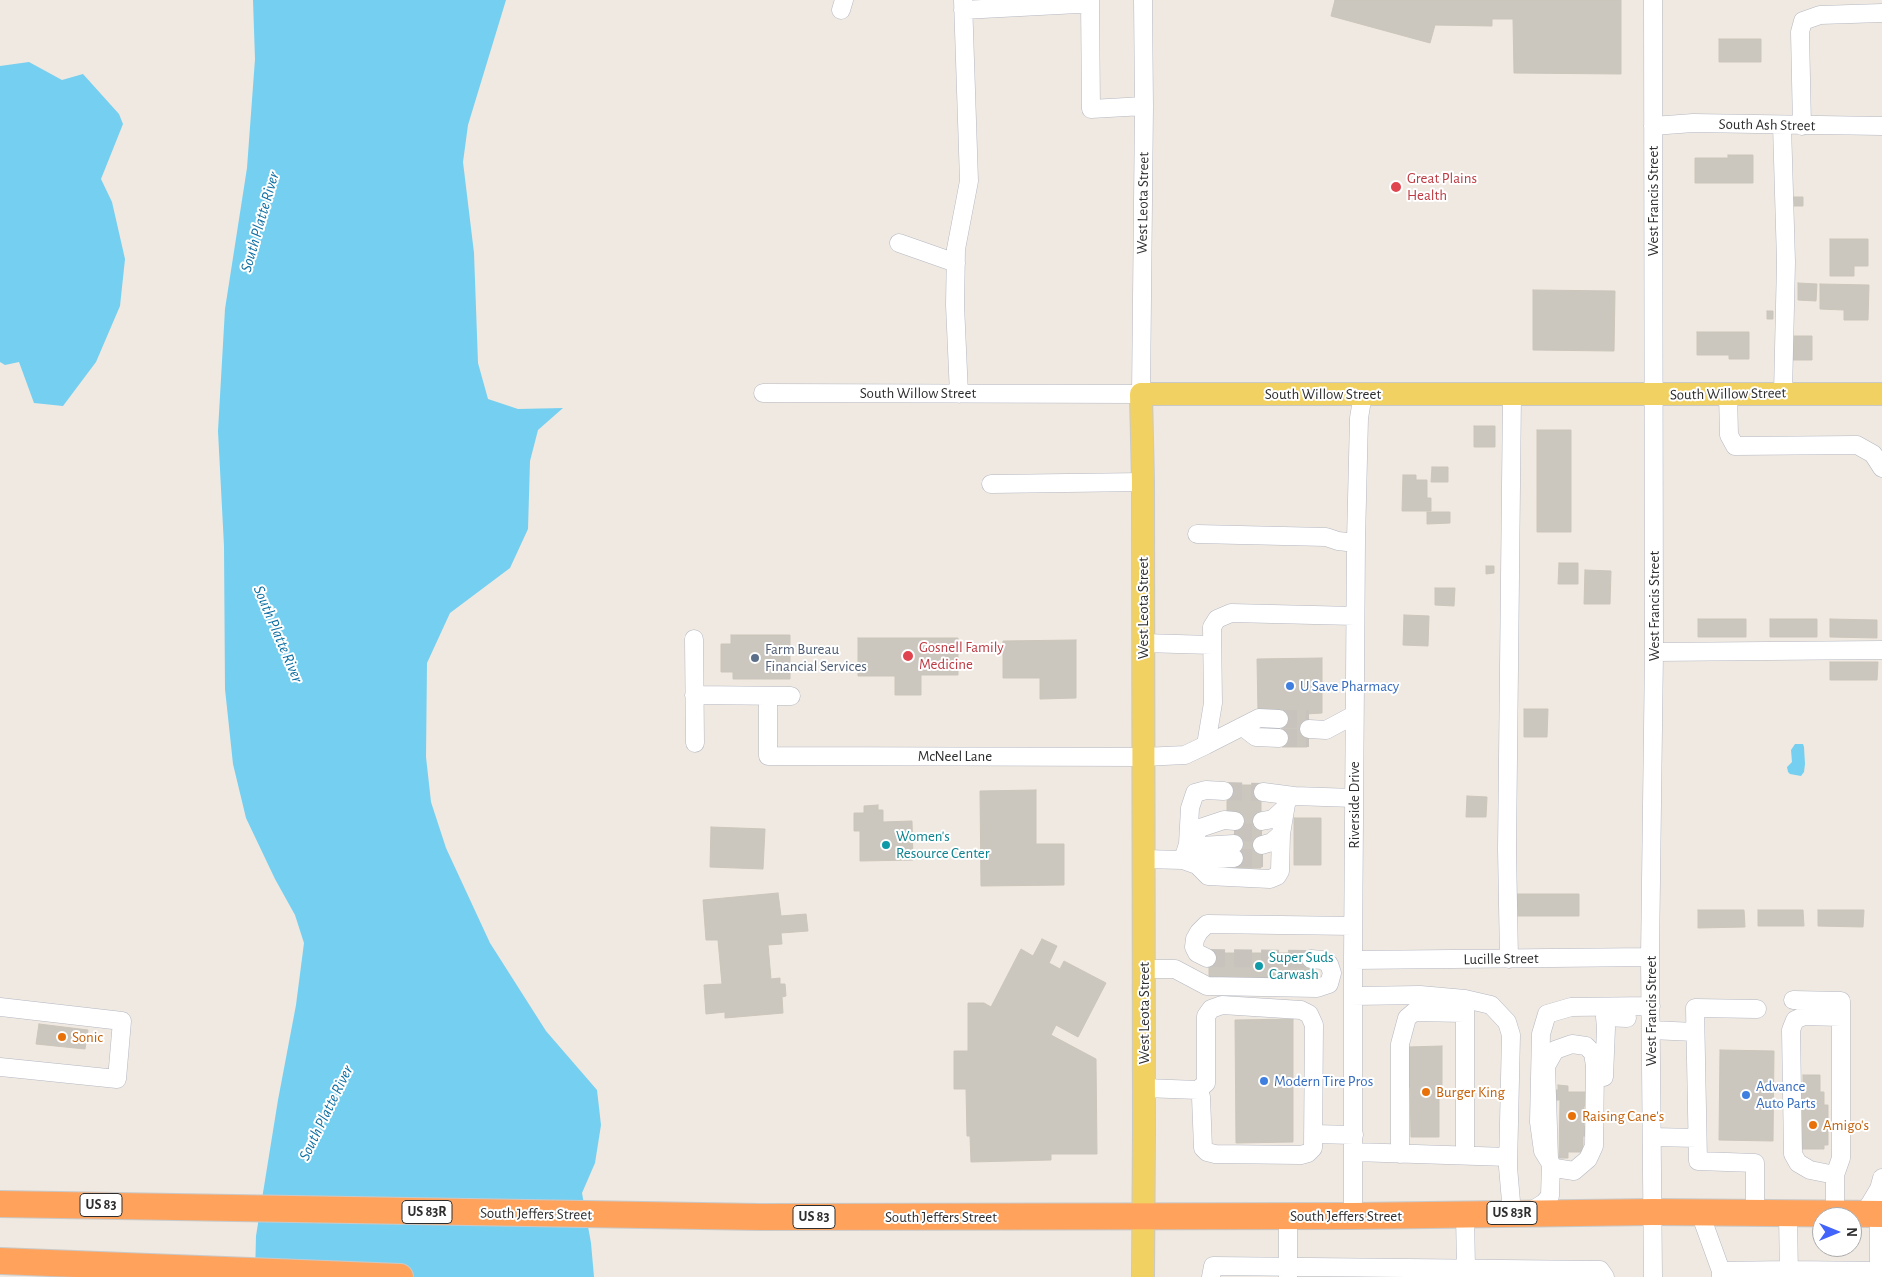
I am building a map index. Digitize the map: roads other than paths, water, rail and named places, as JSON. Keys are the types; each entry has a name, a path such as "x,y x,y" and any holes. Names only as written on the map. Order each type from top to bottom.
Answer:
{"highway":[{"name":"South Jeffers Street","path":"0,1204 650,1216 1353,1216 1653,1212 1812,1214"},
{"name":"South Jeffers Street","path":"1862,1214 1875,1214"},
{"path":"0,1261 400,1277"}],"main road":[{"name":"South Willow Street","path":"1141,394 1882,394"},
{"name":"West Leota Street","path":"1141,394 1143,482 1143,1277"}],"street":[{"name":"West Leota Street","path":"1141,394 1144,106 1143,0"},
{"name":"West Francis Street","path":"1653,0 1655,395 1650,957 1653,1277"},
{"path":"959,394 955,305 956,249 969,180 963,5 1090,3 1091,109 1144,106"},
{"path":"1802,126 1800,32 1803,21 1820,14 1882,13"},
{"name":"South Ash Street","path":"1653,126 1693,123 1882,126"},
{"path":"1782,125 1786,262 1783,393"},
{"path":"899,243 956,262"},
{"name":"South Willow Street","path":"764,393 1141,394"},
{"name":"Riverside Drive","path":"1353,1216 1355,616 1359,418 1363,394"},
{"path":"1728,394 1729,435 1735,446 1857,445 1873,454 1882,468"},
{"path":"1509,959 1507,849 1512,395"},
{"path":"991,484 1143,482"},
{"path":"1196,534 1326,536 1356,543"},
{"path":"1206,745 1213,703 1212,628 1216,618 1232,613 1355,616"},
{"path":"694,639 695,743"},
{"path":"1143,644 1212,645"},
{"path":"1654,652 1882,650"},
{"path":"694,696 791,696"},
{"name":"McNeel Lane","path":"768,697 768,756 1143,757 1185,755 1259,718 1279,728"},
{"path":"1313,729 1354,715"},
{"path":"1224,791 1206,790 1195,794 1190,808 1185,852 1208,876 1270,879 1277,876 1280,871 1285,821 1263,792"},
{"path":"1285,821 1273,854 1262,839 1285,821 1354,798"},
{"path":"1143,859 1185,852 1201,846 1234,839 1224,820 1200,828 1185,852"},
{"path":"1208,958 1197,954 1194,947 1195,939 1207,924 1353,926"},
{"name":"Lucille Street","path":"1332,974 1353,967 1509,959 1650,957"},
{"path":"1144,969 1175,969 1207,986 1317,988 1329,984 1332,974 1329,964 1322,960 1311,959"},
{"path":"1353,996 1420,995 1465,1006"},
{"path":"1793,1000 1840,1001 1841,1158 1835,1175 1836,1207"},
{"path":"1400,1154 1400,1044 1407,1018 1414,1012 1491,1005 1507,1022 1511,1035 1508,1157 1520,1213 1544,1203 1550,1196 1551,1164 1549,1159 1546,1066 1555,1050 1572,1044 1586,1046 1593,1053 1596,1066 1594,1146 1588,1160 1561,1183 1561,1199 1584,1213"},
{"path":"1144,1088 1198,1090 1206,1082 1206,1016 1211,1009 1222,1006 1301,1010 1309,1014 1314,1025 1313,1148 1308,1153 1301,1155 1214,1154 1207,1152 1203,1148 1201,1097 1198,1090"},
{"path":"1465,1006 1465,1155"},
{"path":"0,1007 122,1021 117,1079 0,1067"},
{"path":"1600,1012 1606,1028 1601,1161 1592,1170 1574,1171 1555,1168 1543,1151 1539,1122 1541,1034 1547,1014 1571,1007 1651,1018 1695,1032"},
{"path":"1755,1214 1755,1163 1698,1161 1695,1032 1696,1008 1758,1009"},
{"path":"1835,1175 1810,1170 1798,1163 1793,1154 1791,1030 1795,1020 1804,1016 1840,1017"},
{"path":"1313,1134 1400,1154 1508,1157"},
{"path":"1652,1137 1697,1138"},
{"path":"1700,1213 1721,1274 1879,1274 1875,1214 1882,1178"},
{"path":"1465,1214 1481,1271"},
{"path":"1788,1214 1789,1273"},
{"path":"1288,1216 1288,1273"},
{"path":"1211,1277 1213,1266 1288,1273 1600,1270 1605,1277"}],"water":[{"name":"South Platte River","path":"253,0 506,0 468,125 463,162 474,253 478,363 488,399 518,409 563,408 538,430 530,461 528,529 510,568 450,613 427,663 426,757 431,802 446,848 490,943 546,1031 597,1090 601,1125 595,1163 582,1193 591,1243 594,1277 255,1277 256,1236 278,1100 296,1005 304,943 295,915 275,879 246,818 233,764 225,689 224,546 218,431 225,309 247,168 255,59"},
{"path":"29,62 62,80 83,74 119,114 123,124 101,179 112,202 125,259 120,306 96,362 63,406 34,403 19,362 5,365 0,362 0,66"},
{"path":"1795,744 1803,744 1804,747 1805,764 1804,772 1801,776 1790,774 1787,767 1792,762 1791,750"}],"tunnel":[{"path":"1279,719 1309,719"},
{"path":"1279,738 1309,738"},
{"path":"1224,791 1263,792"},
{"path":"1234,832 1262,833"},
{"path":"1234,858 1263,858"},
{"path":"1207,958 1311,959"}],"place":[{"name":"Great Plains Health","path":"1396,187"},
{"name":"Gosnell Family Medicine","path":"908,656"},
{"name":"Farm Bureau Financial Services","path":"755,658"},
{"name":"U Save Pharmacy","path":"1290,686"},
{"name":"Women's Resource Center","path":"886,845"},
{"name":"Super Suds Carwash","path":"1259,966"},
{"name":"Sonic","path":"62,1037"},
{"name":"Modern Tire Pros","path":"1264,1081"},
{"name":"Burger King","path":"1426,1092"},
{"name":"Advance Auto Parts","path":"1746,1095"},
{"name":"Raising Cane's","path":"1572,1116"},
{"name":"Amigo's","path":"1813,1125"}]}
